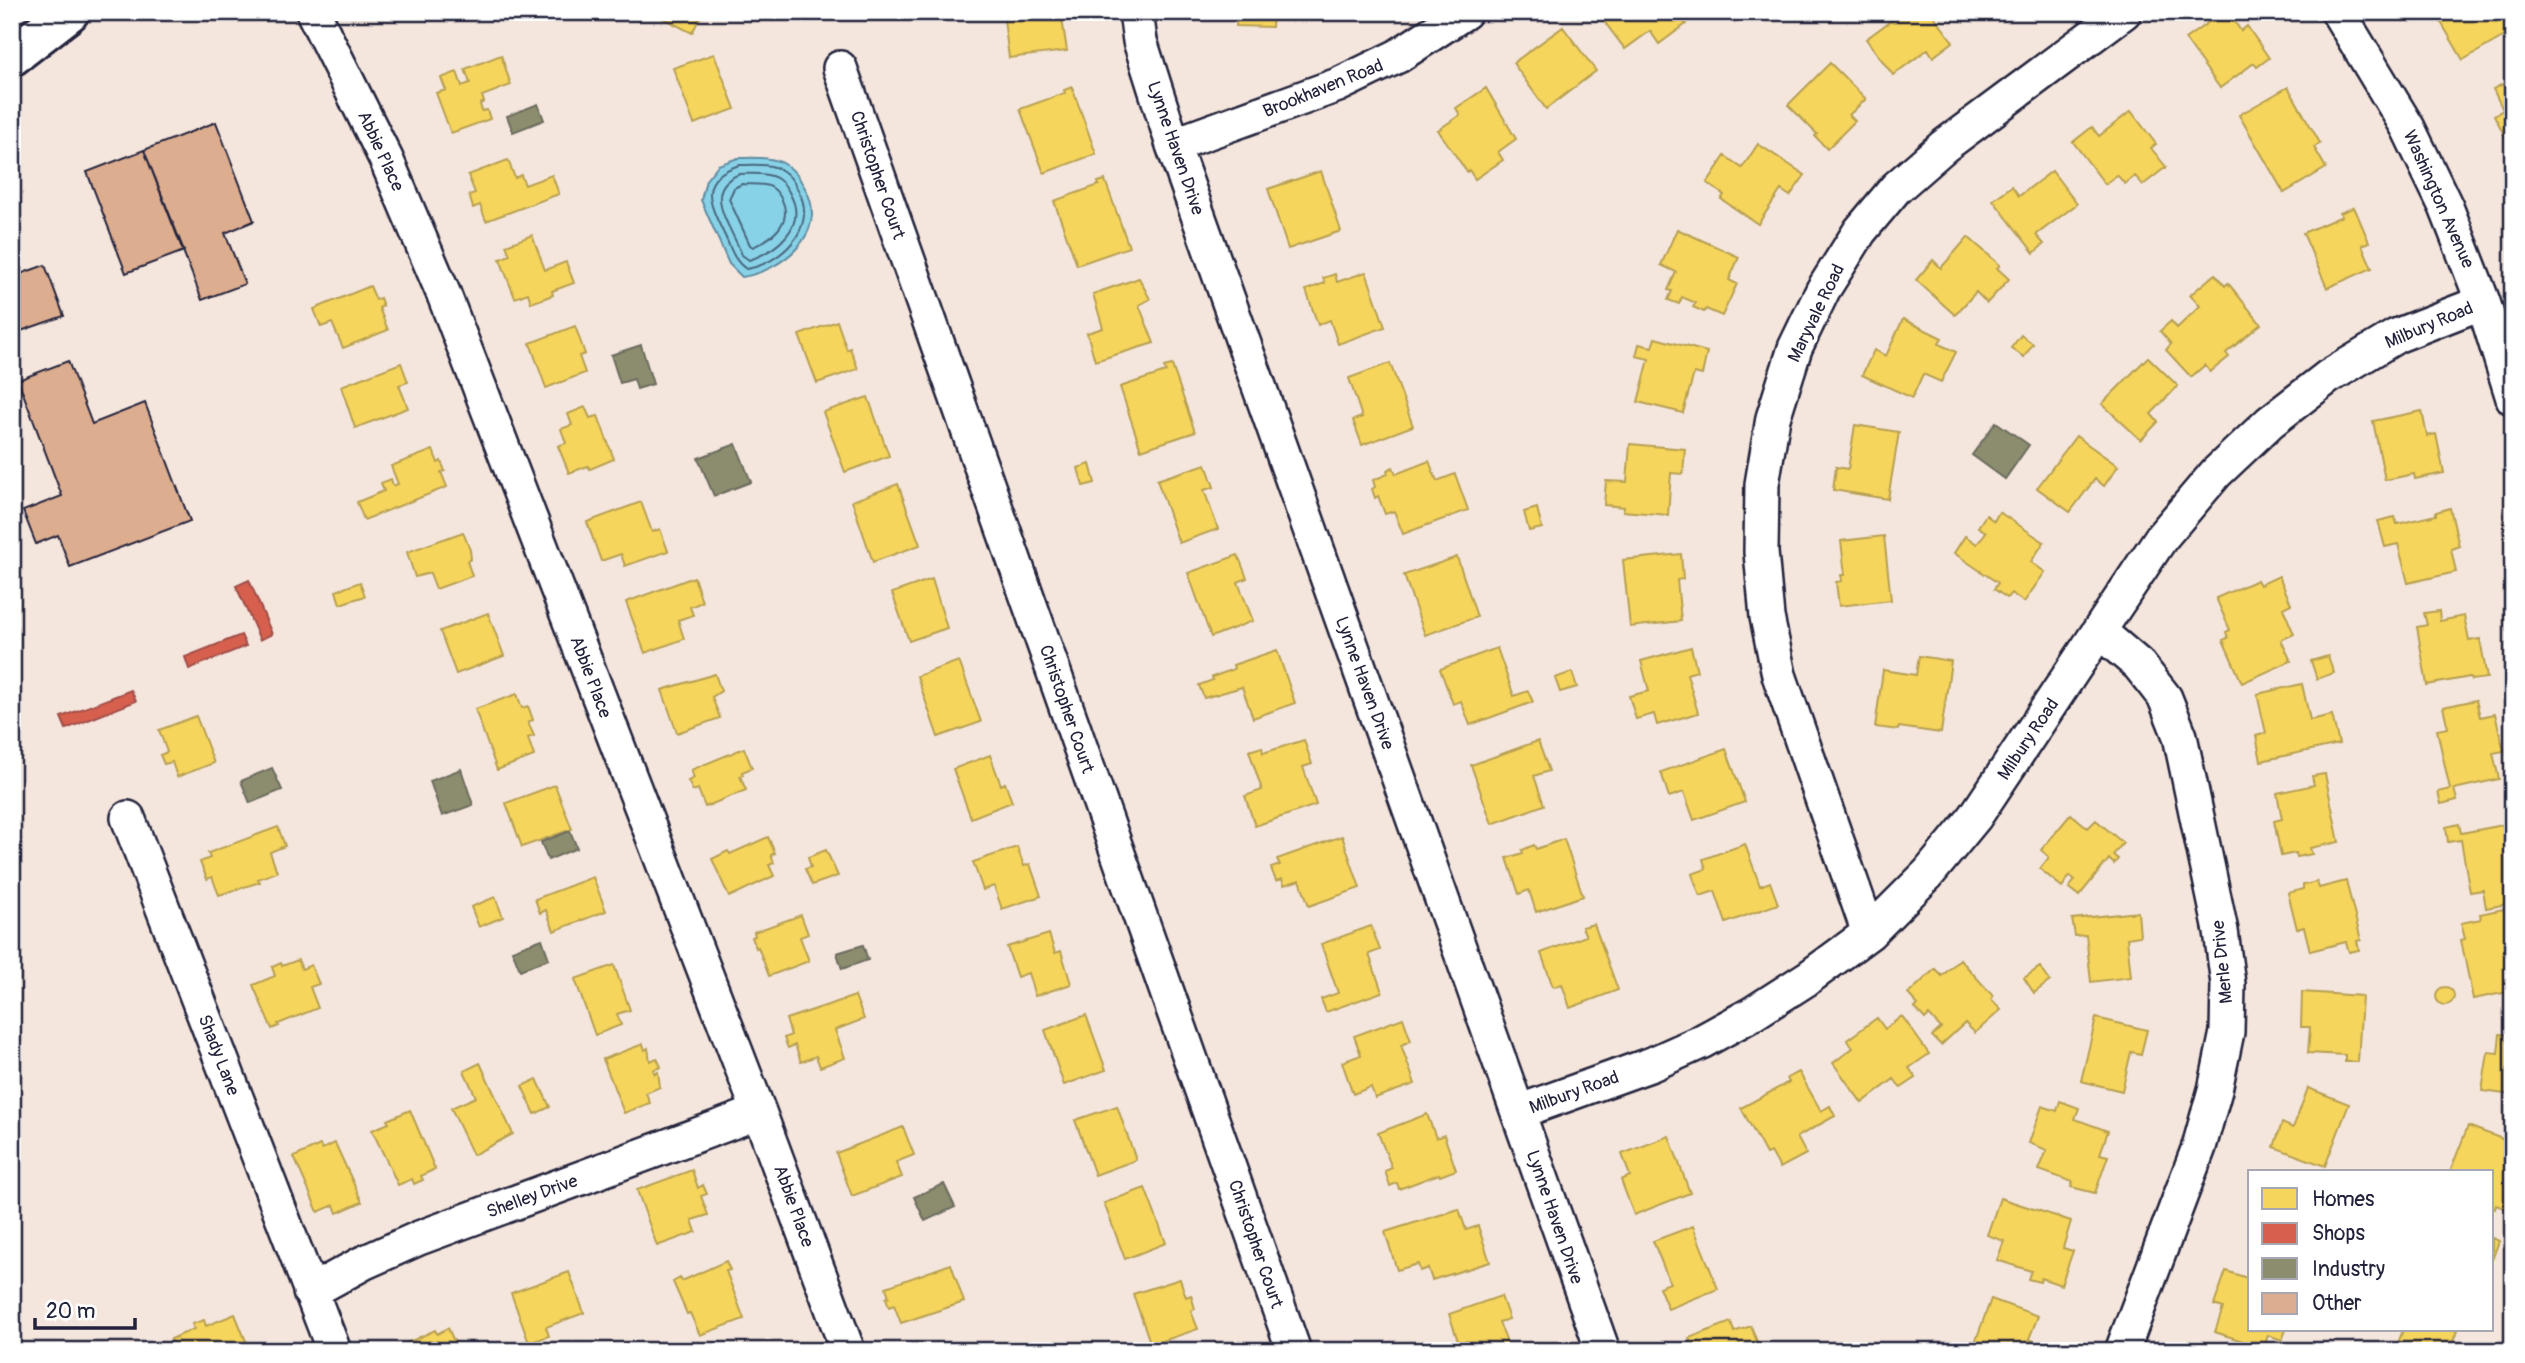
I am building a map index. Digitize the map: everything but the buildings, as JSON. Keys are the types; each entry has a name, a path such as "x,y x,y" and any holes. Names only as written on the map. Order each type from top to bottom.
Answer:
{"main road":[{"path":"12,56 69,12"}],"street":[{"name":"Abbie Place","path":"313,12 386,159 444,295 759,1112 848,1351"},
{"name":"Lynne Haven Drive","path":"1136,12 1140,41 1173,145 1603,1351"},
{"name":"Brookhaven Road","path":"1173,145 1338,85 1398,56 1465,12"},
{"name":"Maryvale Road","path":"1869,933 1779,676 1767,617 1760,552 1762,484 1773,418 1795,348 1823,290 1860,230 1896,188 1944,146 2124,12"},
{"name":"Washington Avenue","path":"2338,12 2408,128 2446,207 2483,302 2513,398"},
{"name":"Christopher Court","path":"840,68 1294,1351"},
{"name":"Milbury Road","path":"1518,1112 1652,1064 1701,1042 1752,1014 1808,978 1869,933 1928,874 1975,817 2161,538 2216,473 2270,422 2328,377 2396,336 2483,302"},
{"name":"Merle Drive","path":"2100,632 2139,665 2165,698 2180,736 2221,931 2228,984 2227,1031 2206,1124 2122,1351"},
{"name":"Shady Lane","path":"128,818 334,1351"},
{"name":"Shelley Drive","path":"310,1292 363,1263 419,1238 759,1112"}],"water":[{"path":"738,158 769,159 786,165 800,180 811,206 811,221 797,248 772,267 742,277 729,264 701,200 706,180 718,165"}]}
